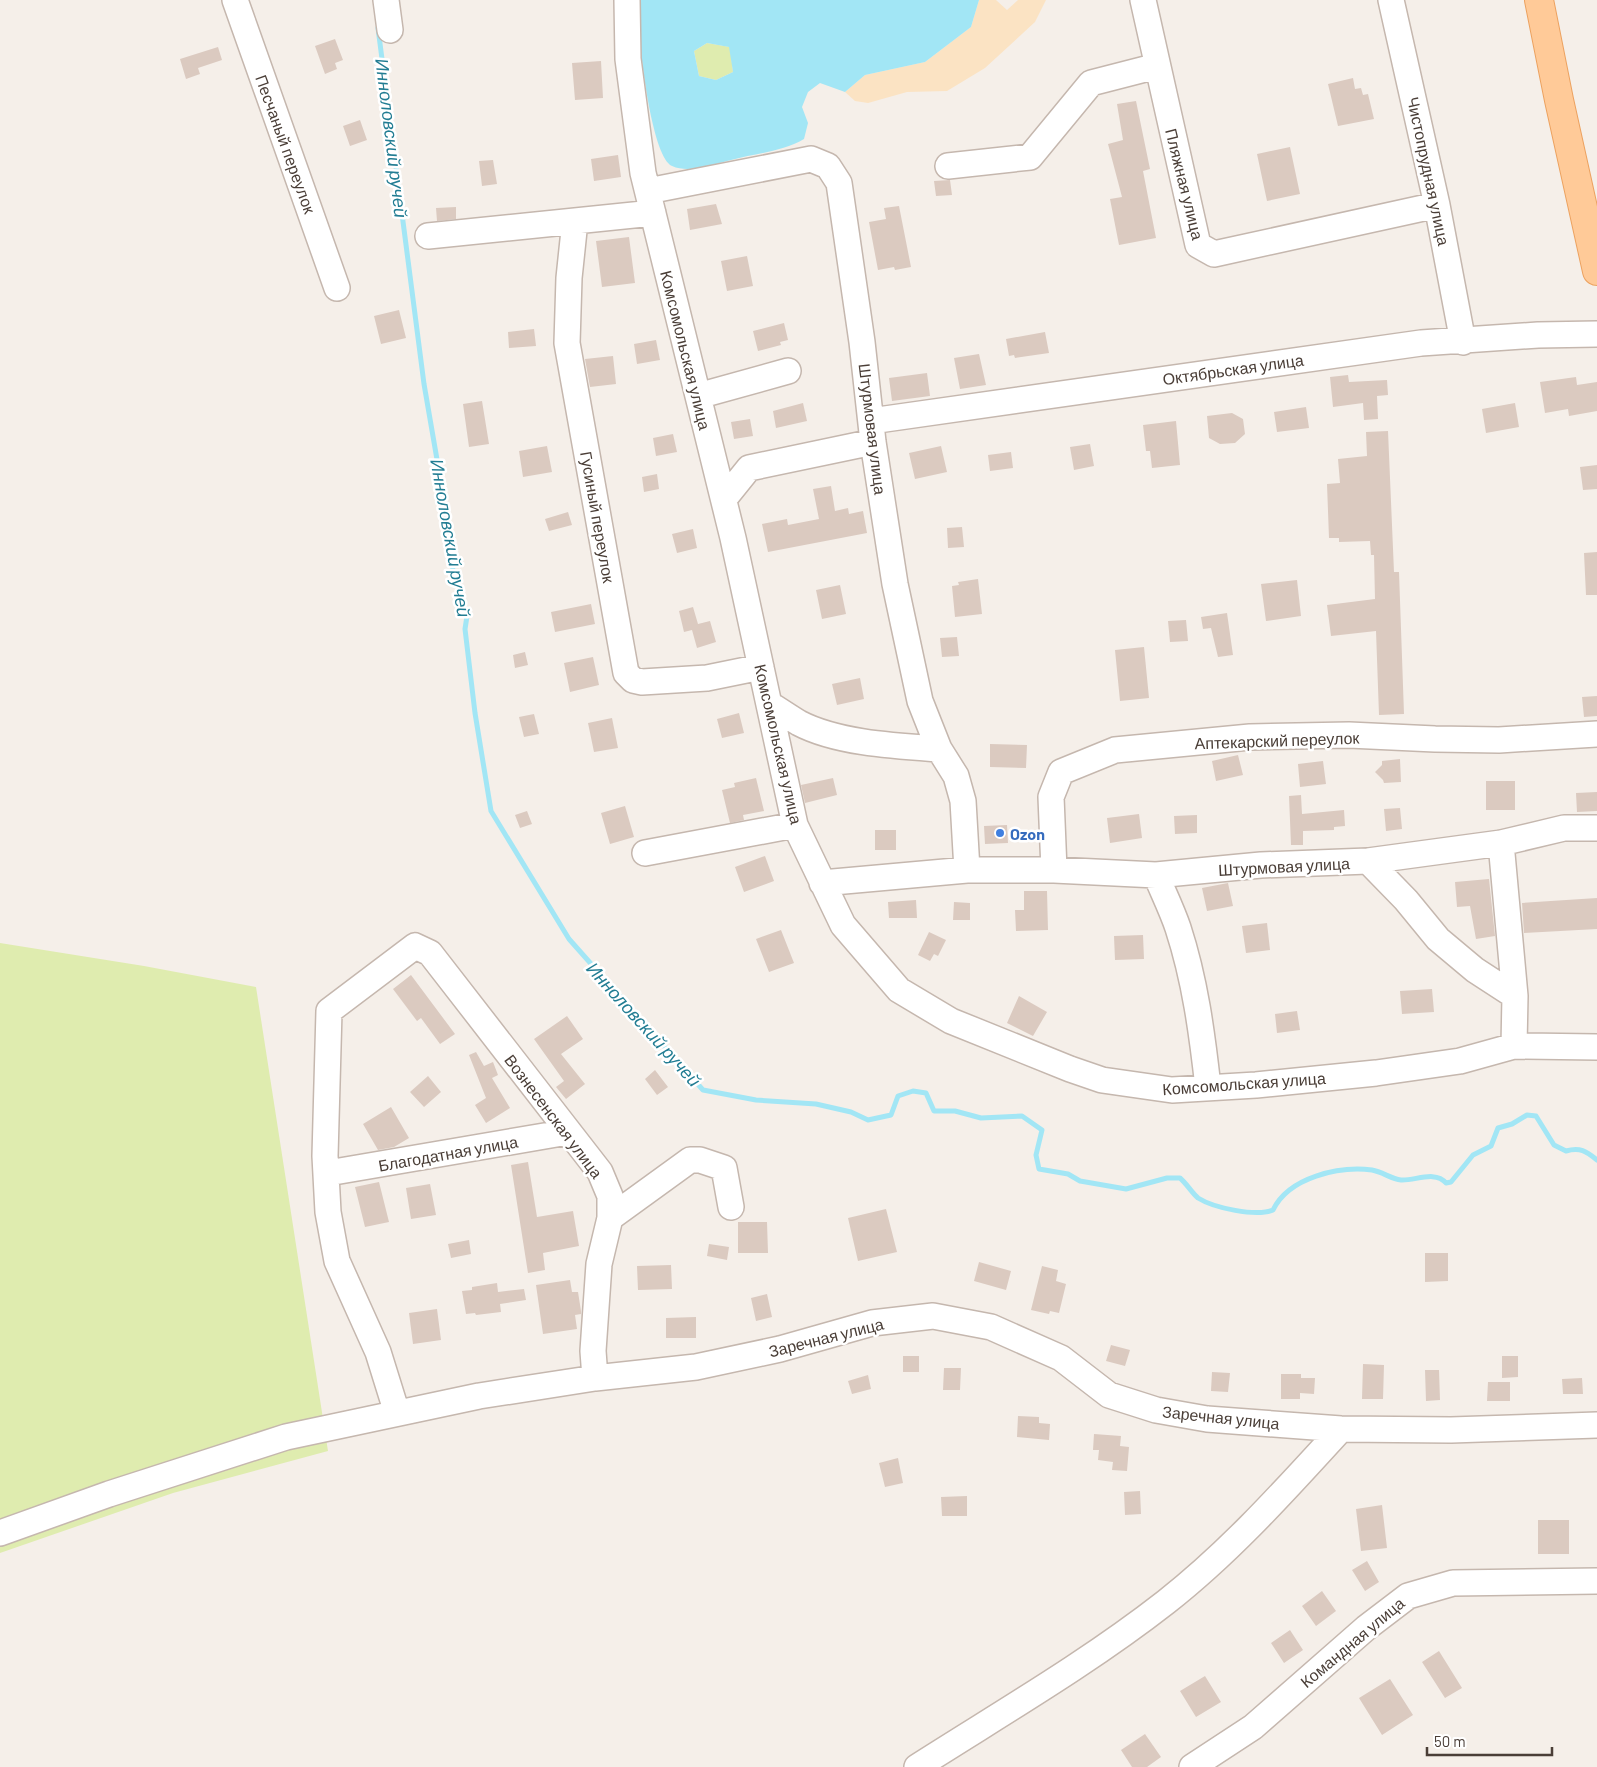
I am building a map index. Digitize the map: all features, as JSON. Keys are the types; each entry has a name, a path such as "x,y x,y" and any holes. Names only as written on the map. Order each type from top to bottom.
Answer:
{"main road":[{"path":"1539,0 1597,271"}],"street":[{"name":"Песчаный переулок","path":"235,0 337,288"},
{"path":"386,0 390,30"},
{"name":"Комсомольская улица","path":"627,0 628,59 650,202 724,499 796,825 843,925 899,990 950,1021 1102,1080 1172,1090 1256,1085 1376,1073 1460,1061 1514,1046 1597,1047"},
{"name":"Пляжная улица","path":"1143,0 1198,245 1214,254 1437,205"},
{"name":"Чистопрудная улица","path":"1391,0 1437,205 1464,342"},
{"path":"948,166 1030,157 1091,83 1157,66"},
{"name":"Штурмовая улица","path":"428,236 574,221 811,159 828,166 839,183 872,432 895,584 920,701 939,749 956,776 963,801 968,870"},
{"name":"Гусиный переулок","path":"574,221 569,278 568,343 626,673 632,680 642,682 707,678 761,667"},
{"name":"Октябрьская улица","path":"750,468 872,432 1421,343 1464,342 1538,335 1597,334"},
{"path":"698,396 788,371"},
{"path":"710,444 750,468 724,499"},
{"path":"769,704 799,723 822,732 859,740 939,749"},
{"name":"Аптекарский переулок","path":"1054,870 1051,797 1061,772 1115,750 1250,737 1349,735 1499,740 1597,734"},
{"path":"645,853 796,825"},
{"name":"Штурмовая улица","path":"822,883 968,870 1054,870 1156,875 1261,865 1368,861 1501,843 1564,828 1597,828"},
{"path":"1501,843 1515,996 1514,1046"},
{"path":"1368,861 1406,900 1438,939 1475,970 1515,996"},
{"path":"1156,875 1178,928 1190,975 1202,1036 1208,1087"},
{"name":"Вознесенская улица","path":"328,1173 326,1147 328,1011 415,946 430,953 600,1172 610,1196 610,1218 598,1264 593,1351 595,1378"},
{"name":"Благодатная улица","path":"328,1173 568,1132"},
{"path":"610,1218 690,1160 700,1160 724,1168 731,1207"},
{"path":"328,1173 328,1212 337,1261 378,1352 397,1413"},
{"name":"Заречная улица","path":"0,1534 109,1494 286,1437 479,1396 595,1378 696,1367 780,1349 872,1323 933,1316 991,1327 1061,1358 1109,1395 1156,1410 1207,1418 1341,1429 1451,1430 1597,1425"},
{"path":"917,1767 1085,1660 1167,1601 1259,1519 1341,1429"},
{"name":"Командная улица","path":"1192,1767 1253,1727 1366,1628 1408,1596 1454,1583 1597,1581"}],"green space":[{"path":"707,43 730,47 733,72 716,80 699,76 694,51"},
{"path":"0,943 144,966 256,987 328,1451 173,1493 0,1553"}],"sand":[{"path":"979,0 996,0 1007,10 1018,0 1046,0 1035,22 985,68 947,91 907,92 868,103 855,101 845,92 865,75 925,62 971,27"}],"water":[{"path":"639,0 979,0 971,27 925,62 865,75 845,92 820,83 808,92 802,107 808,123 804,139 778,150 694,169 672,166 665,159 659,146 646,89 641,53","holes":["707,43 729,47 733,72 716,80 699,76 694,51"]}],"building":[{"path":"335,39 343,60 335,63 337,69 325,74 315,46"},
{"path":"218,47 222,60 198,68 200,74 186,79 180,59"},
{"path":"601,61 603,98 575,100 572,63"},
{"path":"1353,78 1355,89 1361,88 1363,95 1368,94 1374,119 1338,126 1328,84"},
{"path":"1136,101 1150,169 1143,171 1156,238 1119,245 1110,199 1122,197 1108,144 1123,140 1117,104"},
{"path":"360,120 367,140 350,146 343,126"},
{"path":"1290,147 1300,194 1267,201 1257,154"},
{"path":"618,155 621,177 594,181 591,159"},
{"path":"493,160 497,184 482,186 479,161"},
{"path":"950,180 952,195 936,196 934,181"},
{"path":"716,204 722,224 690,230 687,209"},
{"path":"899,206 911,267 895,270 894,267 878,270 869,222 886,219 884,208"},
{"path":"456,207 456,219 437,221 436,208"},
{"path":"629,237 635,283 602,287 596,241"},
{"path":"747,256 753,286 727,291 721,261"},
{"path":"399,310 406,338 381,344 374,316"},
{"path":"784,323 788,340 780,342 781,345 758,351 753,331"},
{"path":"534,329 536,346 509,348 508,332"},
{"path":"1045,332 1049,353 1015,358 1014,355 1009,356 1006,339"},
{"path":"656,340 660,360 637,364 634,344"},
{"path":"979,354 986,385 960,389 954,358"},
{"path":"613,356 616,384 590,387 585,359"},
{"path":"927,373 930,396 892,401 889,378"},
{"path":"1348,375 1349,382 1387,380 1388,395 1377,396 1378,419 1364,420 1363,403 1333,407 1330,377"},
{"path":"1576,377 1577,385 1597,382 1597,411 1569,416 1568,409 1545,413 1540,382"},
{"path":"482,401 489,444 469,447 463,404"},
{"path":"803,403 807,421 776,428 773,411"},
{"path":"1515,403 1519,427 1486,433 1482,409"},
{"path":"1306,407 1309,428 1277,432 1274,412"},
{"path":"1232,413 1243,419 1245,434 1235,443 1220,444 1209,438 1207,416"},
{"path":"750,419 753,436 734,439 731,422"},
{"path":"1176,421 1180,465 1152,468 1150,451 1146,451 1143,425"},
{"path":"1388,431 1394,572 1399,572 1404,714 1379,715 1376,631 1331,636 1327,605 1375,599 1374,555 1371,555 1370,541 1339,542 1339,538 1329,538 1327,484 1340,483 1338,459 1367,456 1366,432"},
{"path":"673,434 677,452 656,456 653,438"},
{"path":"1090,444 1094,466 1074,470 1070,447"},
{"path":"547,446 552,472 523,477 519,451"},
{"path":"941,446 947,472 915,479 909,453"},
{"path":"1011,452 1013,468 990,471 988,455"},
{"path":"1597,465 1597,489 1583,490 1580,467"},
{"path":"657,474 659,489 644,492 642,477"},
{"path":"831,486 835,511 848,508 849,514 863,511 867,533 768,552 762,524 787,519 788,525 819,519 813,489"},
{"path":"568,512 572,525 549,531 545,519"},
{"path":"962,527 964,547 948,548 947,528"},
{"path":"693,529 697,548 677,553 672,534"},
{"path":"1597,552 1597,595 1586,595 1584,553"},
{"path":"978,579 982,614 955,617 952,586 959,585 958,582"},
{"path":"1297,580 1301,616 1266,621 1261,584"},
{"path":"840,585 846,614 822,619 816,590"},
{"path":"591,604 595,624 555,632 551,612"},
{"path":"693,607 698,624 710,621 716,642 697,648 692,630 684,632 679,611"},
{"path":"1227,613 1233,655 1218,657 1211,628 1203,629 1201,617"},
{"path":"1186,620 1188,641 1170,642 1168,621"},
{"path":"957,637 959,656 942,657 940,638"},
{"path":"1144,647 1149,698 1120,701 1115,650"},
{"path":"525,652 528,665 515,668 513,655"},
{"path":"593,657 599,685 570,692 564,663"},
{"path":"860,678 864,699 837,705 832,684"},
{"path":"1597,696 1597,716 1584,717 1582,697"},
{"path":"739,713 744,733 722,738 717,719"},
{"path":"534,714 539,734 524,737 519,717"},
{"path":"612,718 618,748 594,752 588,723"},
{"path":"990,744 1027,745 1026,768 990,767"},
{"path":"1238,755 1243,775 1216,781 1212,761"},
{"path":"1400,759 1401,782 1384,783 1375,772 1382,765 1382,761"},
{"path":"1323,761 1326,784 1300,787 1298,764"},
{"path":"756,778 764,811 743,815 744,820 730,823 722,790 735,787 734,783"},
{"path":"833,778 837,795 805,803 801,785"},
{"path":"1486,781 1515,781 1515,810 1486,810"},
{"path":"1597,792 1597,811 1577,812 1576,793"},
{"path":"1301,795 1302,814 1344,810 1345,826 1334,827 1334,830 1303,831 1303,845 1291,845 1289,796"},
{"path":"625,806 634,837 610,844 601,813"},
{"path":"1400,808 1402,829 1386,831 1384,809"},
{"path":"527,811 532,824 520,828 515,815"},
{"path":"1139,814 1142,838 1110,843 1107,818"},
{"path":"1197,815 1197,833 1175,834 1174,816"},
{"path":"1007,825 1008,843 985,844 984,826"},
{"path":"875,830 896,830 896,850 875,850"},
{"path":"765,856 774,881 744,892 735,867"},
{"path":"1489,879 1495,936 1476,939 1470,906 1457,907 1455,882"},
{"path":"1228,883 1233,906 1207,911 1202,888"},
{"path":"1024,891 1047,891 1048,930 1016,931 1015,910 1024,910"},
{"path":"1597,898 1597,929 1524,933 1522,903"},
{"path":"916,900 917,918 889,918 888,902"},
{"path":"954,902 970,903 970,920 953,920"},
{"path":"1267,923 1270,950 1246,953 1242,926"},
{"path":"781,930 794,963 769,972 756,939"},
{"path":"929,932 946,940 938,956 934,954 930,961 918,955"},
{"path":"1143,935 1144,959 1115,960 1114,936"},
{"path":"411,975 455,1034 440,1044 421,1018 417,1021 393,989"},
{"path":"1432,989 1434,1012 1402,1014 1400,991"},
{"path":"1019,996 1047,1012 1033,1036 1007,1023"},
{"path":"1297,1011 1300,1030 1277,1033 1275,1014"},
{"path":"567,1016 583,1039 561,1054 585,1084 566,1099 556,1087 564,1081 534,1039"},
{"path":"476,1052 484,1066 493,1062 498,1075 492,1078 510,1108 486,1123 475,1105 486,1098 469,1055"},
{"path":"655,1070 668,1087 657,1095 645,1079"},
{"path":"428,1076 441,1092 424,1107 410,1092"},
{"path":"391,1107 409,1138 394,1147 378,1150 363,1124"},
{"path":"528,1162 537,1217 573,1211 579,1246 543,1253 545,1270 528,1273 511,1165"},
{"path":"379,1182 389,1222 365,1227 355,1187"},
{"path":"430,1184 436,1215 411,1219 406,1188"},
{"path":"886,1209 897,1252 858,1261 848,1218"},
{"path":"738,1222 767,1222 768,1253 738,1253"},
{"path":"469,1240 471,1254 451,1258 448,1244"},
{"path":"709,1244 729,1247 727,1260 707,1256"},
{"path":"1425,1253 1448,1253 1448,1281 1425,1282"},
{"path":"979,1262 1011,1271 1006,1290 974,1281"},
{"path":"671,1265 672,1289 638,1290 637,1266"},
{"path":"1042,1266 1058,1270 1056,1281 1066,1284 1059,1313 1050,1311 1049,1314 1031,1310"},
{"path":"570,1280 572,1292 578,1292 581,1311 581,1314 575,1315 577,1329 543,1334 536,1285"},
{"path":"497,1283 498,1292 524,1289 526,1300 500,1304 501,1312 476,1315 475,1313 466,1314 462,1291 472,1290 472,1287"},
{"path":"767,1294 772,1317 756,1321 751,1298"},
{"path":"437,1309 441,1340 413,1344 409,1313"},
{"path":"696,1317 696,1338 666,1338 666,1318"},
{"path":"1111,1345 1130,1350 1125,1366 1106,1361"},
{"path":"903,1356 919,1356 919,1372 903,1372"},
{"path":"1502,1356 1518,1356 1518,1377 1502,1378"},
{"path":"1363,1364 1384,1365 1383,1399 1362,1399"},
{"path":"944,1368 961,1368 960,1390 943,1390"},
{"path":"1425,1370 1439,1370 1440,1400 1426,1401"},
{"path":"1212,1372 1230,1373 1228,1392 1211,1391"},
{"path":"1281,1374 1301,1374 1301,1378 1315,1378 1314,1394 1300,1393 1300,1399 1281,1399"},
{"path":"868,1375 871,1389 852,1394 848,1381"},
{"path":"1582,1378 1583,1394 1563,1394 1562,1379"},
{"path":"1488,1382 1510,1382 1510,1401 1487,1401"},
{"path":"1018,1416 1039,1417 1039,1423 1050,1424 1049,1440 1017,1437"},
{"path":"1094,1434 1121,1436 1120,1446 1129,1447 1127,1471 1112,1470 1113,1462 1098,1460 1099,1450 1093,1450"},
{"path":"898,1458 903,1483 885,1487 879,1463"},
{"path":"1140,1491 1141,1514 1125,1515 1124,1492"},
{"path":"967,1496 967,1516 942,1516 941,1497"},
{"path":"1382,1505 1387,1548 1361,1551 1356,1509"},
{"path":"1538,1520 1569,1520 1569,1554 1538,1554"},
{"path":"1367,1561 1379,1582 1365,1591 1352,1570"},
{"path":"1322,1591 1336,1611 1316,1626 1302,1606"},
{"path":"1290,1630 1303,1650 1284,1663 1271,1643"},
{"path":"1439,1651 1462,1688 1445,1698 1422,1662"},
{"path":"1205,1676 1221,1702 1196,1717 1180,1691"},
{"path":"1390,1679 1413,1715 1382,1735 1359,1698"},
{"path":"1145,1734 1161,1757 1147,1767 1132,1767 1121,1750"}],"waterway":[{"name":"Инноловский ручей","path":"378,28 424,384 450,535 453,572 467,616 465,629 475,713 491,811 569,939 703,1090 756,1100 816,1104 851,1112 868,1120 891,1115 898,1096 913,1091 926,1093 934,1111 955,1111 981,1118 1022,1116 1042,1130 1036,1155 1039,1169 1068,1174 1080,1181 1126,1189 1167,1178 1180,1178 1198,1198 1205,1202 1246,1212 1273,1210 1280,1199 1291,1189 1316,1176 1330,1172 1359,1169 1372,1170 1401,1180 1436,1177 1446,1183 1451,1182 1473,1155 1491,1146 1498,1128 1512,1124 1527,1115 1536,1116 1554,1145 1566,1151 1575,1149 1583,1151 1597,1160"}],"place":[{"name":"Ozon","path":"1000,833"}]}
